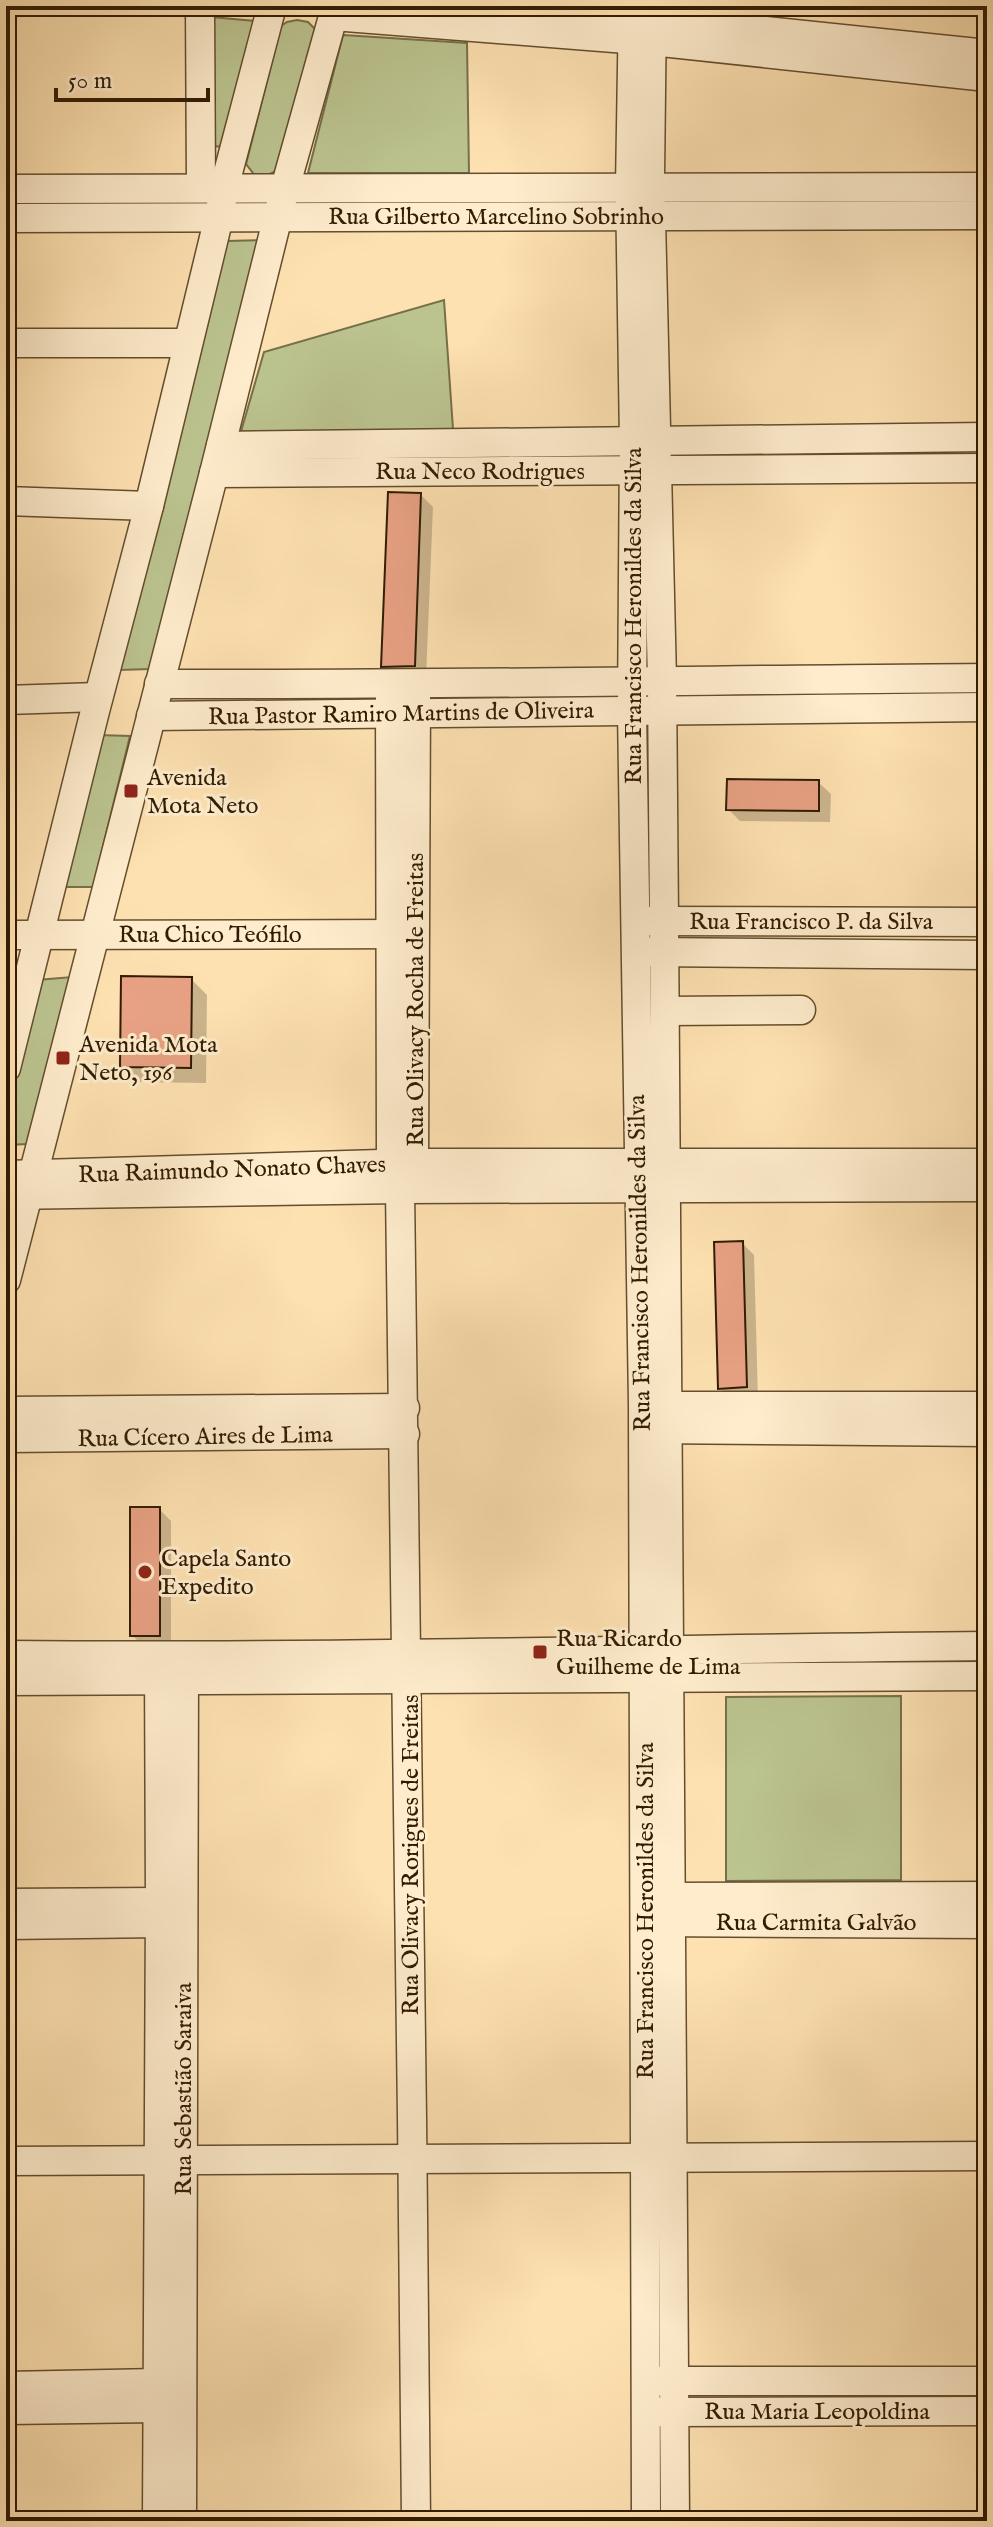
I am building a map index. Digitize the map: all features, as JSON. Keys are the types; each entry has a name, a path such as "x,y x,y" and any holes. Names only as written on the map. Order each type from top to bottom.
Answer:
{"street":[{"path":"6,1068 219,217 213,188 200,6"},
{"path":"213,188 272,6"},
{"path":"502,6 642,21 987,77"},
{"path":"6,1280 18,1185 94,935 285,188 335,11 642,21"},
{"name":"Rua Francisco Heronildes da Silva","path":"642,21 640,187 645,470 632,711 638,1176 655,1417"},
{"path":"794,46 987,54"},
{"name":"Rua Gilberto Marcelino Sobrinho","path":"6,189 987,187"},
{"name":"Rua Gilberto Marcelino Sobrinho","path":"6,218 987,215"},
{"path":"6,343 187,343"},
{"name":"Rua Neco Rodrigues","path":"217,460 645,441 987,437"},
{"path":"888,438 889,468"},
{"name":"Rua Neco Rodrigues","path":"217,460 645,470 987,468"},
{"name":"Rua Francisco Heronildes da Silva","path":"645,470 662,680 666,1176 655,1417 660,2412 646,2521"},
{"path":"6,501 149,506"},
{"name":"Rua Pastor Ramiro Martins de Oliveira","path":"151,716 632,680 987,678"},
{"name":"Rua Pastor Ramiro Martins de Oliveira","path":"159,684 632,711 987,707"},
{"path":"6,700 98,697"},
{"name":"Rua Olivacy Rocha de Freitas","path":"402,1172 403,699"},
{"name":"Rua Francisco P. da Silva","path":"634,920 987,922"},
{"name":"Rua Chico Teófilo","path":"6,935 403,934"},
{"name":"Rua Francisco P. da Silva","path":"635,952 987,955"},
{"path":"665,1011 801,1010"},
{"name":"Rua Raimundo Nonato Chaves","path":"666,1176 987,1163"},
{"name":"Rua Raimundo Nonato Chaves","path":"18,1185 225,1181 402,1172 666,1176 987,1187"},
{"name":"Rua Olivacy Rorigues de Freitas","path":"402,1172 416,2521"},
{"path":"655,1417 878,1418 987,1406"},
{"name":"Rua Cícero Aires de Lima","path":"6,1411 162,1423 405,1421"},
{"path":"878,1418 987,1432"},
{"name":"Rua Cícero Aires de Lima","path":"6,1438 162,1423"},
{"path":"409,1666 656,1649 987,1646"},
{"path":"6,1655 171,1669"},
{"path":"6,1681 171,1669 409,1666 656,1677 987,1676"},
{"name":"Rua Sebastião Saraiva","path":"171,1669 160,1912 171,2160"},
{"name":"Rua Sebastião Saraiva","path":"171,1669 170,2339 182,2521"},
{"name":"Rua Carmita Galvão","path":"658,1909 987,1896"},
{"path":"6,1903 160,1912"},
{"name":"Rua Carmita Galvão","path":"658,1909 987,1924"},
{"path":"6,1925 160,1912"},
{"path":"6,2161 987,2156"},
{"name":"Rua Sebastião Saraiva","path":"157,2521 158,2396 170,2339"},
{"name":"Rua Maria Leopoldina","path":"660,2381 987,2381"},
{"path":"801,2381 801,2411"},
{"path":"6,2386 158,2396"},
{"path":"6,2410 158,2396"},
{"name":"Rua Maria Leopoldina","path":"660,2412 987,2411"},
{"name":"Rua Francisco Heronildes da Silva","path":"660,2412 675,2521"}],"green space":[{"path":"211,17 255,21 225,147 212,146"},
{"path":"297,20 308,22 315,29 282,168 256,177 246,164 281,26"},
{"path":"343,35 467,43 469,173 308,173"},
{"path":"264,240 150,669 119,670 227,241"},
{"path":"444,300 453,429 240,435 264,352"},
{"path":"97,735 130,736 93,887 61,887"},
{"path":"72,977 28,1144 6,1145 6,1110 37,980"},
{"path":"901,1696 901,1880 726,1881 726,1697"}],"building":[{"path":"388,492 421,493 415,666 381,667"},
{"path":"727,779 819,780 819,811 726,810"},
{"path":"121,976 192,977 191,1068 120,1067"},
{"path":"743,1241 747,1387 718,1389 714,1242"},
{"name":"Capela Santo Expedito","path":"130,1507 160,1507 160,1636 130,1636"}],"place":[{"name":"Avenida Mota Neto","path":"131,791"},
{"name":"Avenida Mota Neto, 196","path":"63,1058"},
{"name":"Capela Santo Expedito","path":"145,1572"},
{"name":"Rua Ricardo Guilheme de Lima","path":"540,1652"}]}
